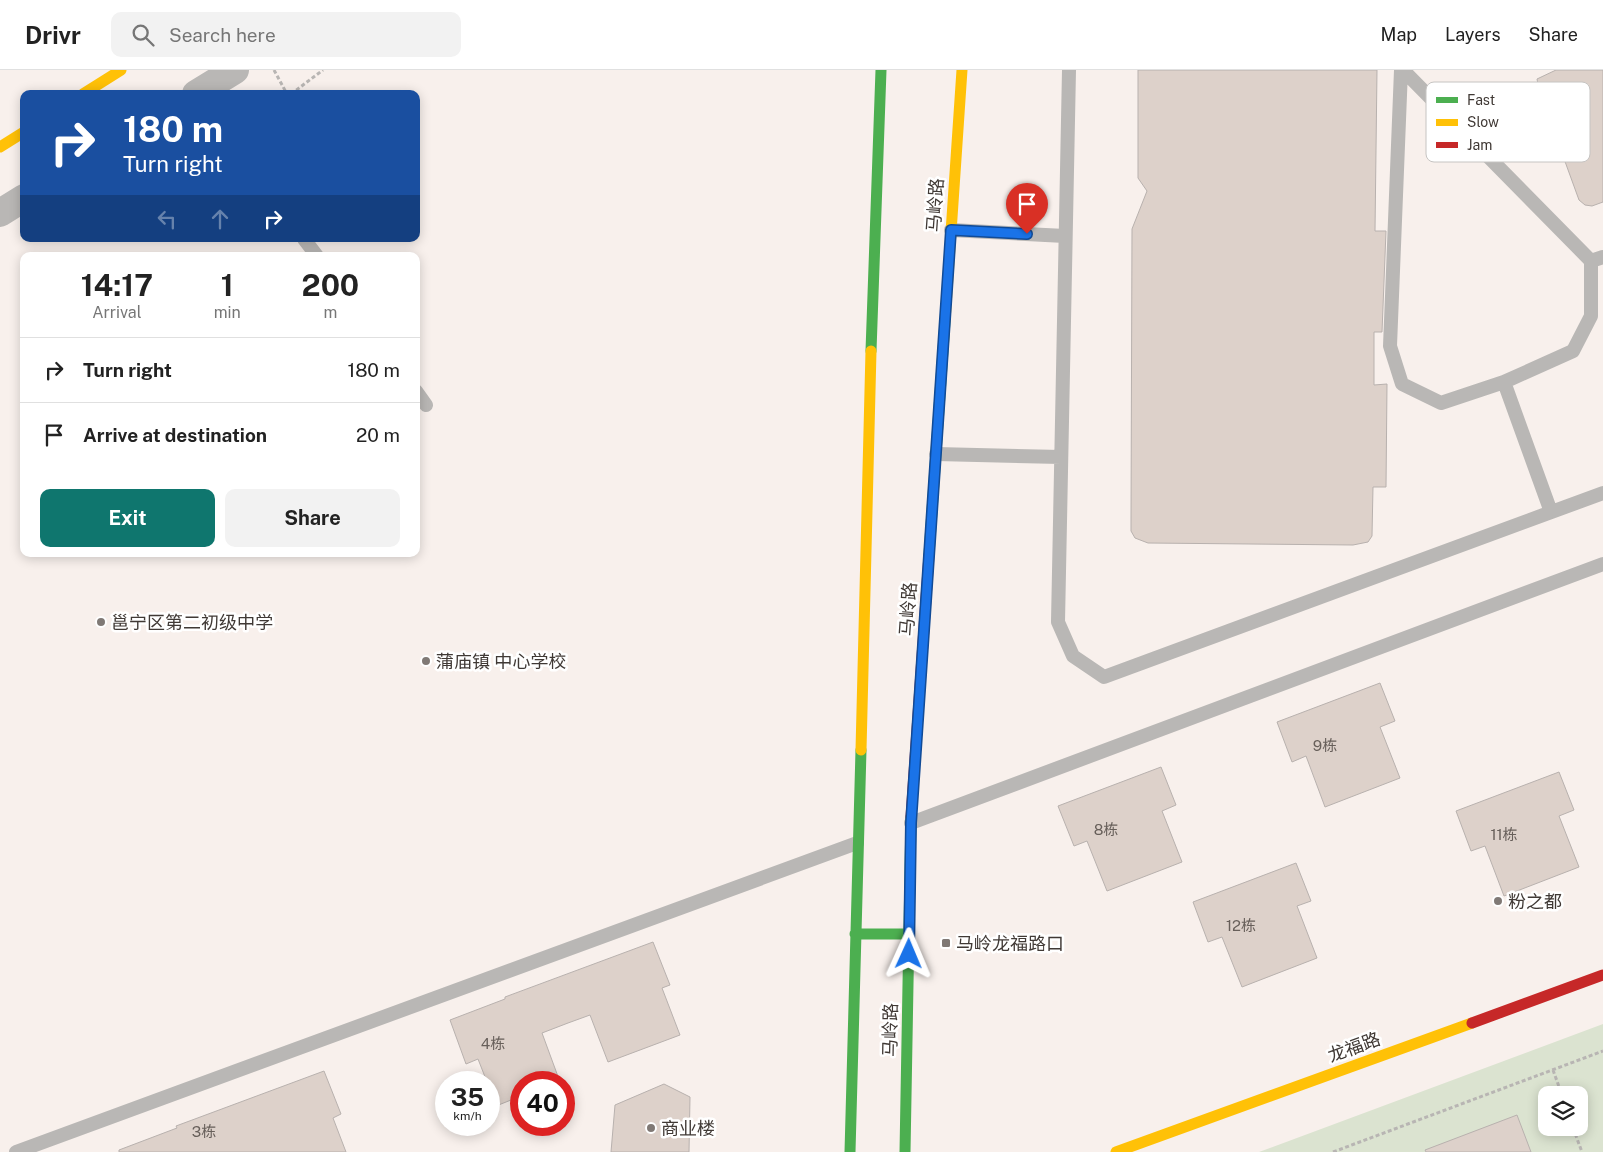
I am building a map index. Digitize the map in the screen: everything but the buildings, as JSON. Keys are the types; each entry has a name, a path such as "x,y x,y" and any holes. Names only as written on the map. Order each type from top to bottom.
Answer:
{"street":[{"path":"89,90 121,70"},
{"path":"203,90 235,70"},
{"path":"850,1152 857,843 876,180 881,70"},
{"name":"马岭路","path":"905,1152 911,823 962,70"},
{"path":"0,147 20,134"},
{"path":"0,213 20,200"},
{"path":"855,934 909,934"},
{"name":"龙福路","path":"1116,1152 1603,975"}],"lane":[{"path":"1069,70 1058,622 1073,656 1104,677 1603,493"},
{"path":"1402,70 1390,346 1402,384 1441,403 1504,382 1573,351 1591,316 1597,259 1497,162"},
{"path":"1402,70 1426,93"},
{"path":"951,230 1065,236"},
{"path":"306,242 314,252"},
{"path":"1504,382 1551,512"},
{"path":"420,396 426,404"},
{"path":"936,454 1060,457"},
{"path":"911,823 1603,564"},
{"path":"16,1152 857,843"}],"path":[{"path":"274,70 286,90"},
{"path":"295,90 323,70"},
{"path":"1333,1152 1603,1051"},
{"path":"1552,1070 1558,1086"},
{"path":"1576,1136 1582,1152"}],"green space":[{"path":"1603,1024 1603,1152 1259,1152"}],"traffic: fast":[{"path":"871,351 881,70"},
{"path":"929,555 945,321"},
{"path":"850,1152 861,750"},
{"path":"905,1152 911,817"},
{"path":"855,934 909,934"}],"traffic: slow":[{"path":"89,90 121,70"},
{"path":"945,321 962,70"},
{"path":"0,147 20,134"},
{"path":"861,750 871,351"},
{"path":"1116,1152 1472,1023"}],"traffic: jam":[{"path":"911,817 929,555"},
{"path":"1472,1023 1603,975"}],"place":[{"name":"邕宁区第二初级中学","path":"101,622"},
{"name":"蒲庙镇 中心学校","path":"426,661"},
{"name":"粉之都","path":"1498,901"},
{"name":"马岭龙福路口","path":"946,943"},
{"name":"商业楼","path":"651,1128"}],"route":[{"path":"909,954 911,823 951,230 1027,234"}]}
